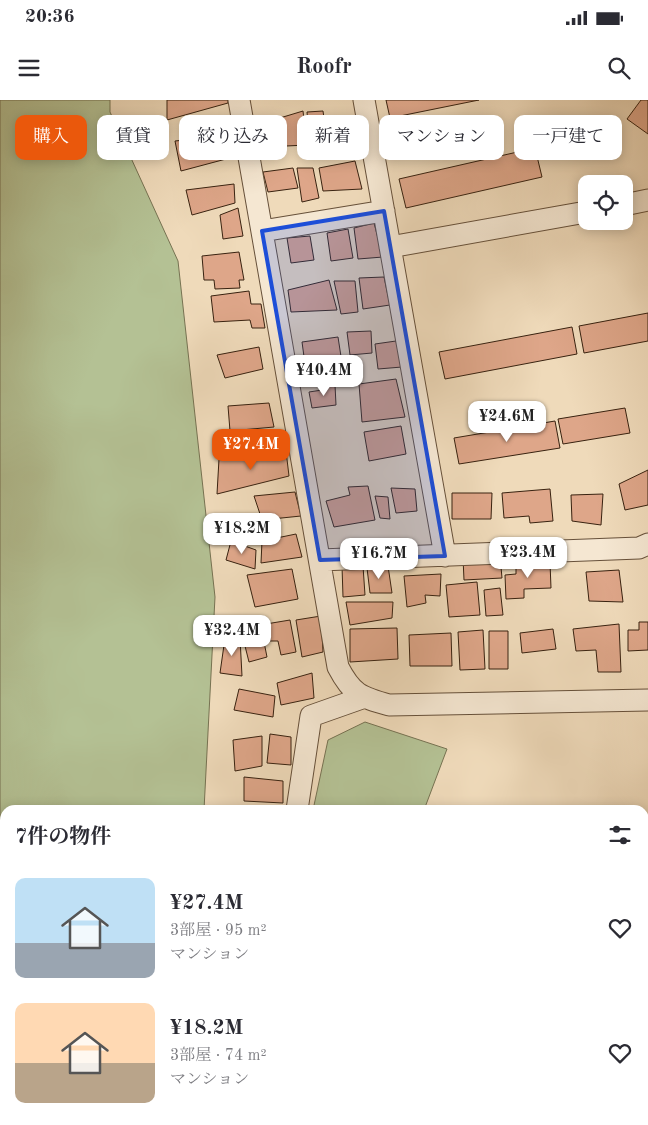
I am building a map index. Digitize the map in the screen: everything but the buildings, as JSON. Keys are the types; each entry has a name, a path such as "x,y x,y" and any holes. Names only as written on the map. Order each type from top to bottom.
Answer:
{"street":[{"path":"239,100 338,667 346,682 362,698 389,705 648,700"},
{"path":"364,100 445,556"},
{"path":"633,203 648,200"},
{"path":"262,231 384,211"},
{"path":"390,247 578,213"},
{"path":"320,560 639,548 648,544"},
{"path":"298,805 311,716 362,698"}],"highlighted area":[{"path":"384,211 445,556 320,560 262,231"}],"green space":[{"path":"0,100 110,100 111,115 97,115 97,160 132,160 178,261 215,597 204,805 0,805"},
{"path":"365,722 447,749 426,805 314,805 328,740"}]}
